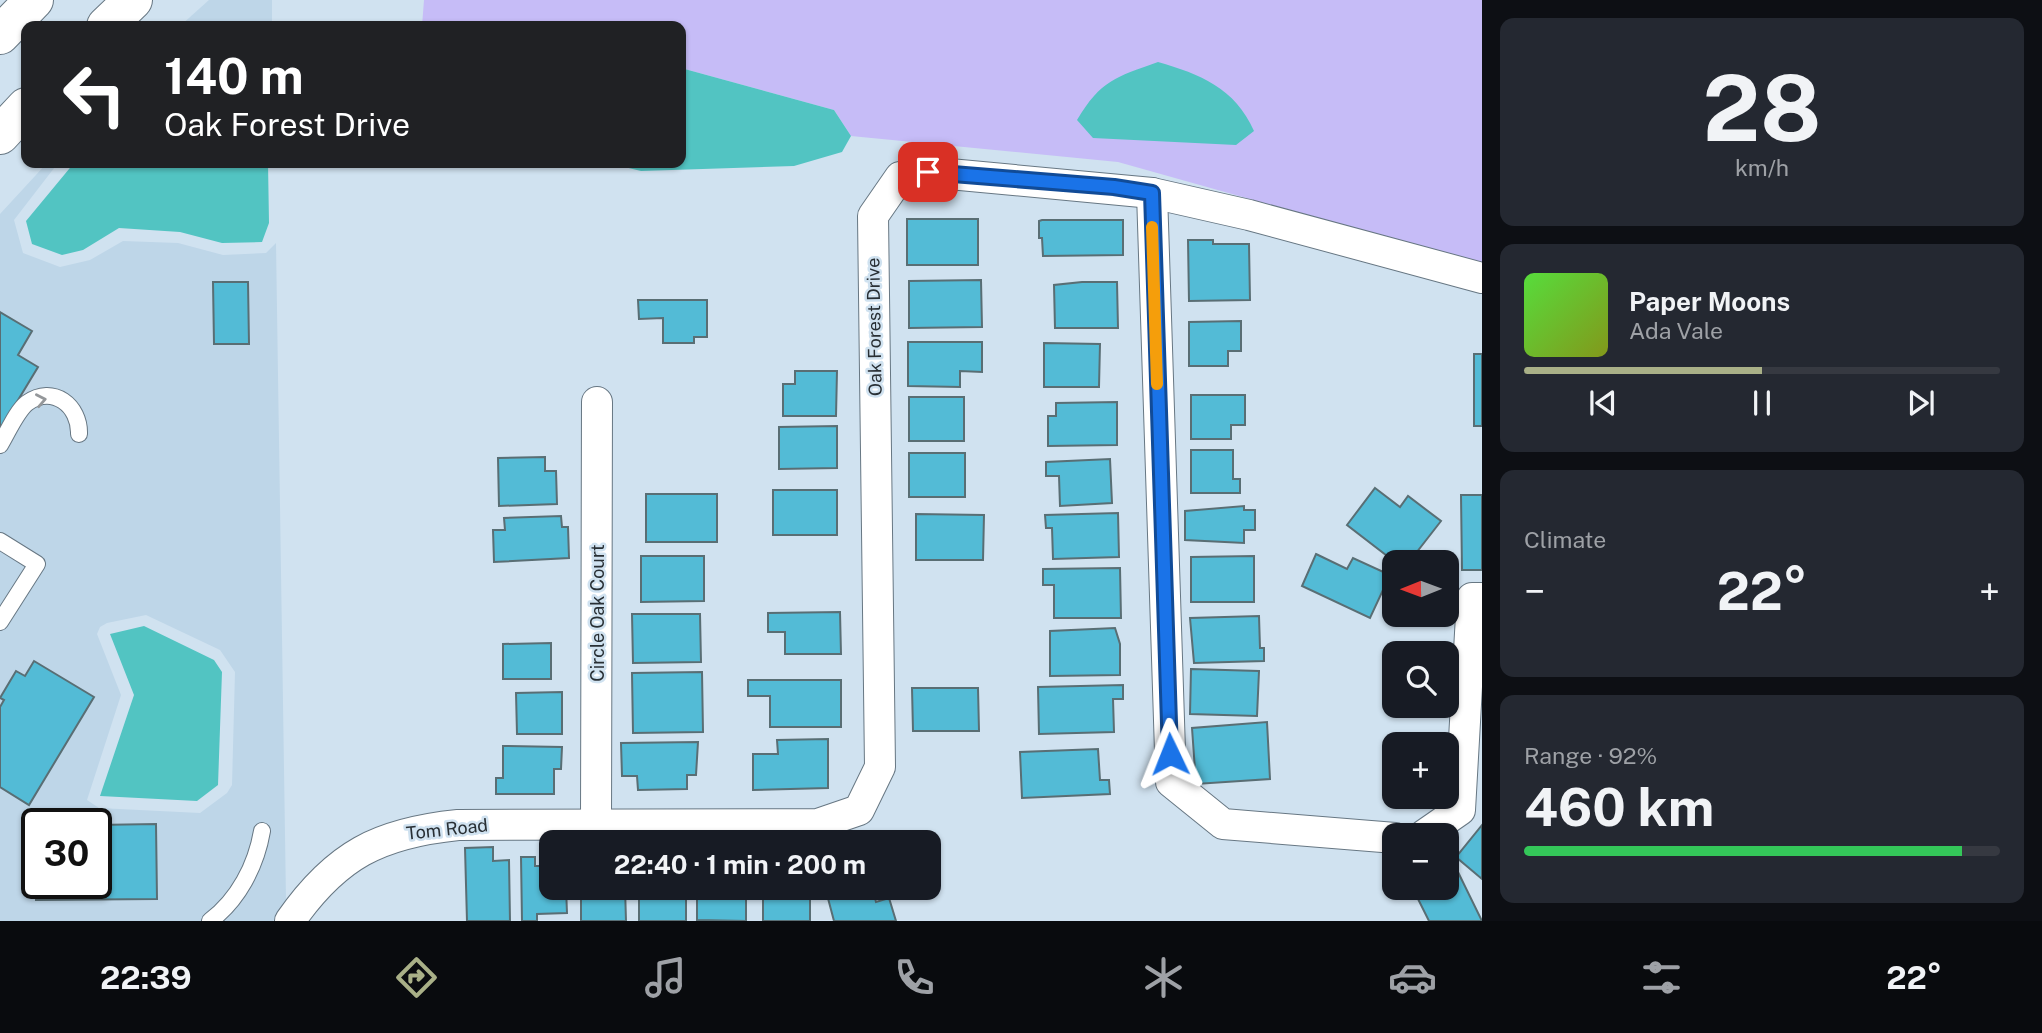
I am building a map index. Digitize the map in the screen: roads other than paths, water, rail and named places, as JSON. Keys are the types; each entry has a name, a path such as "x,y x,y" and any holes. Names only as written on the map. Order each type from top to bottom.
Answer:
{"main road":[{"path":"0,35 34,0"},
{"path":"111,21 133,0"},
{"path":"0,135 21,112"}],"street":[{"name":"Oak Forest Drive","path":"596,824 818,824 859,810 880,767 873,216 900,177 928,172 1114,187 1152,193 1249,215 1482,278"},
{"path":"1152,193 1171,782 1223,824 1382,837"},
{"name":"Circle Oak Court","path":"596,824 597,402"},
{"path":"1441,823 1460,810 1472,598 1482,598"},
{"name":"Tom Road","path":"290,921 316,886 343,862 391,836 458,825 596,824"}],"lane":[{"path":"0,444 22,409 41,398 57,398 74,408 80,424 79,434"},
{"path":"0,541 37,564 0,622"},
{"path":"216,919 235,896 251,867 262,831"}]}
